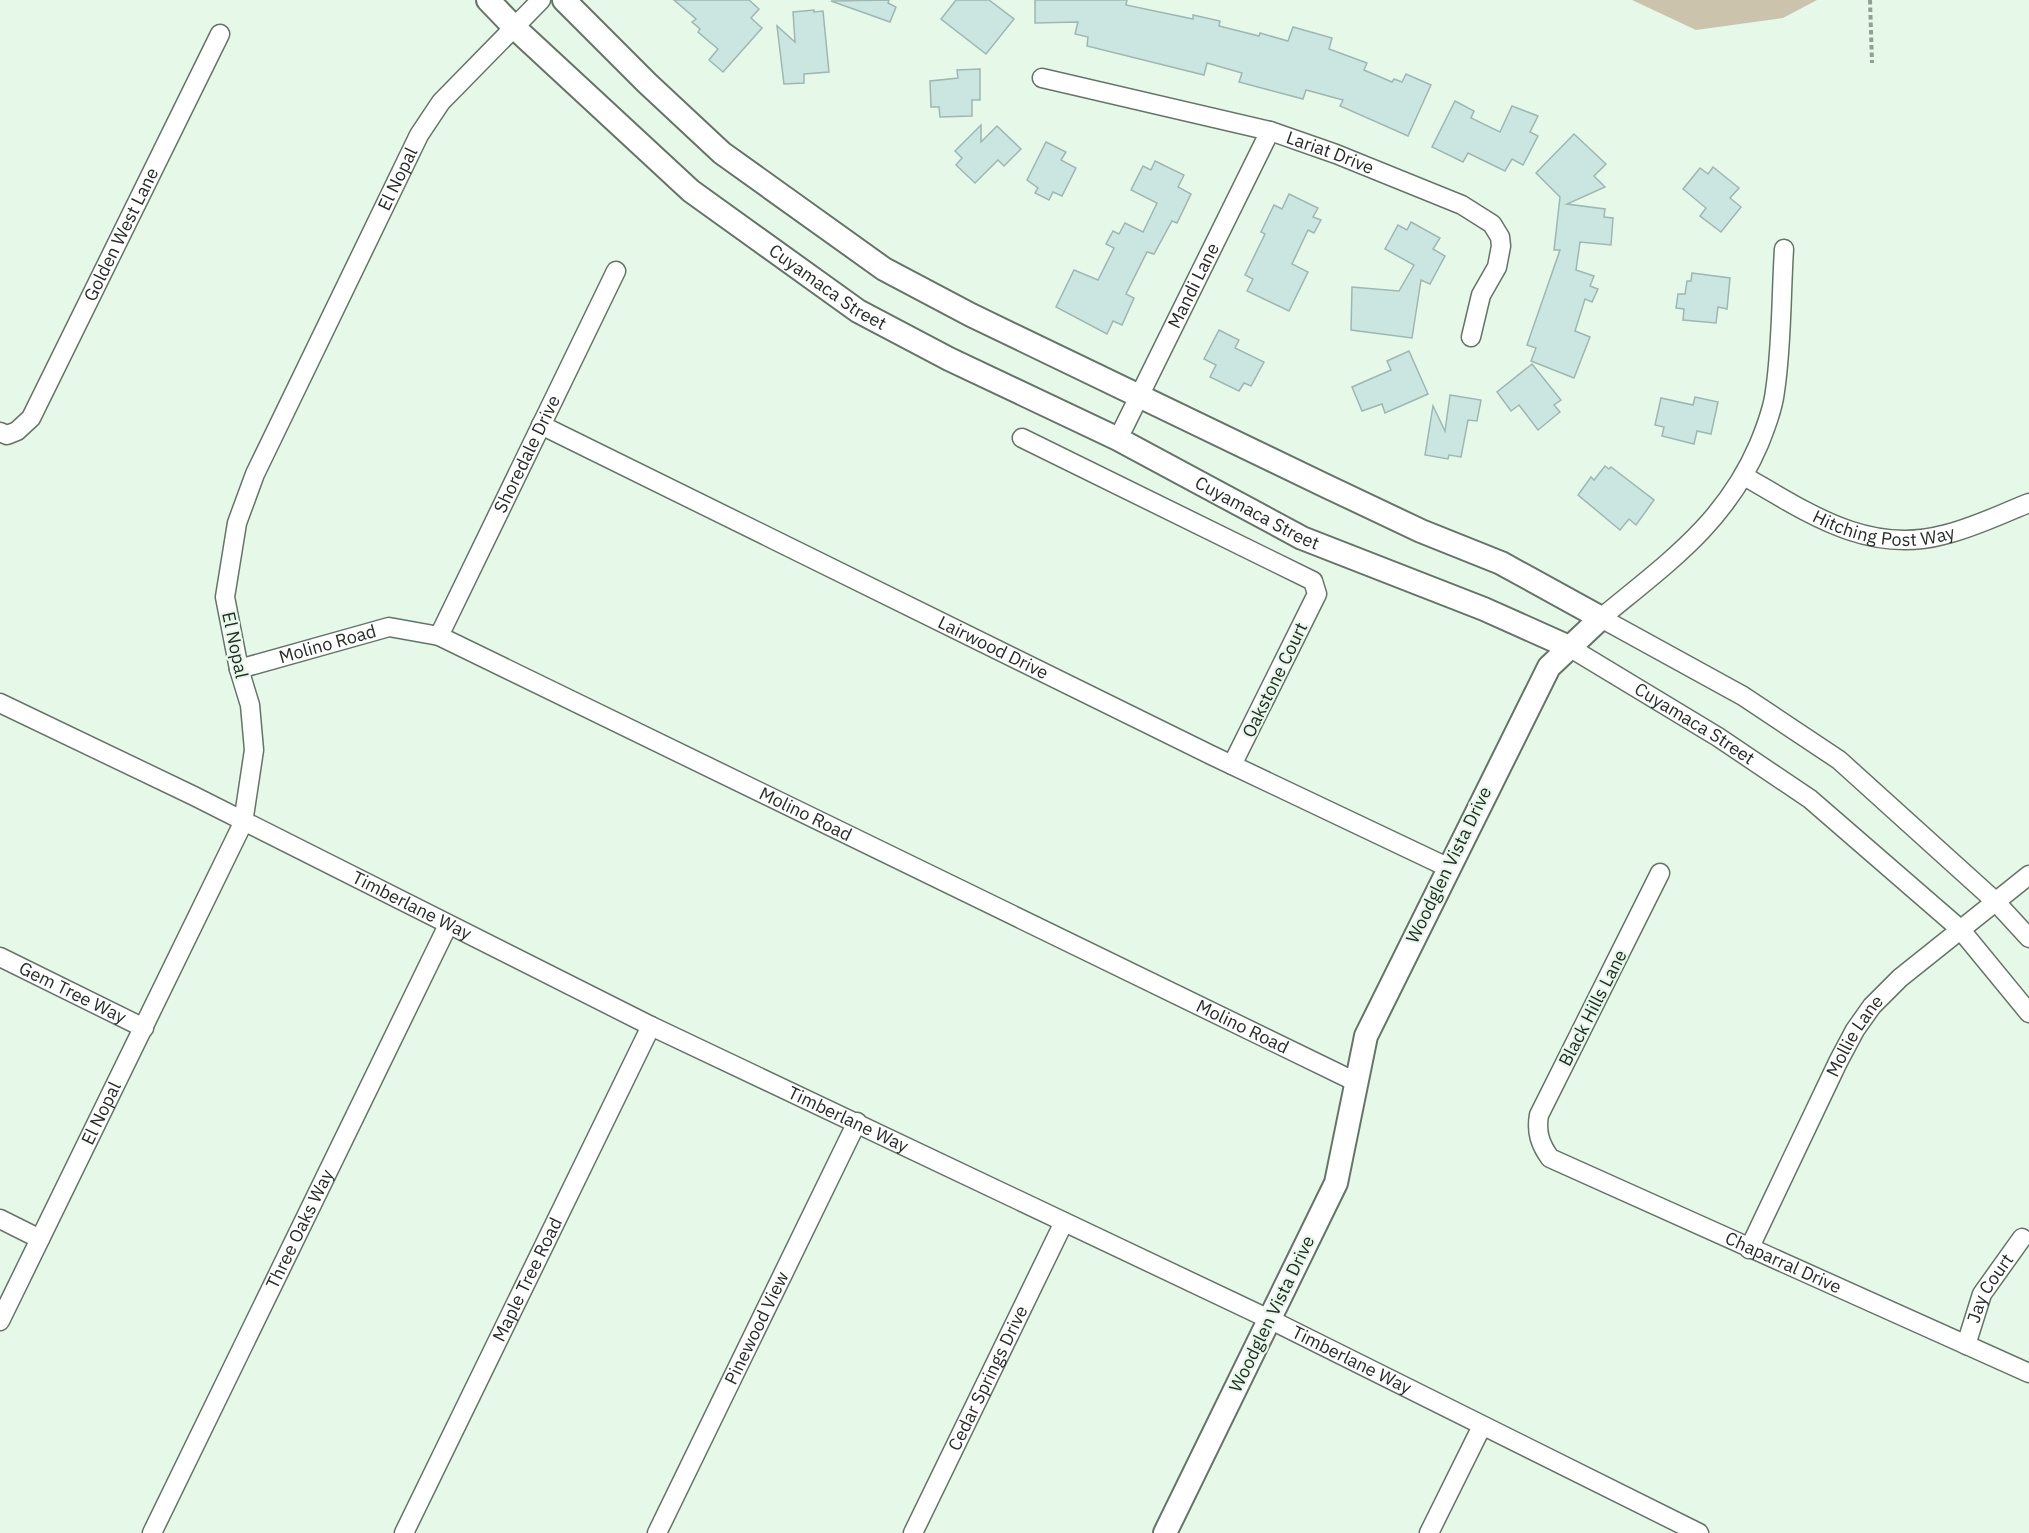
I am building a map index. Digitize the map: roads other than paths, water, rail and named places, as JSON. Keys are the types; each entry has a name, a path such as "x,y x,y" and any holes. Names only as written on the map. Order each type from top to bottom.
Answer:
{"main road":[{"name":"Cuyamaca Street","path":"488,0 515,28 692,191 858,311 949,359 1118,439 1302,538 1484,609 1569,647"},
{"path":"564,0 647,83 722,153 884,269 971,315 1347,496 1501,563 1601,618"},
{"name":"Woodglen Vista Drive","path":"1165,1533 1336,1184 1366,1036 1549,667 1601,618"}],"street":[{"name":"El Nopal","path":"0,1322 243,823 254,750 250,705 239,669 225,597 237,523 255,474 419,135 441,102 541,0"},
{"name":"Golden West Lane","path":"8,431 31,418 220,34"},
{"name":"Lariat Drive","path":"1042,78 1270,131 1336,154 1462,205 1492,224 1500,237 1501,246 1497,267 1481,295 1471,337"},
{"name":"Mandi Lane","path":"1118,439 1270,131"},
{"name":"Woodglen Vista Drive","path":"1601,618 1689,546 1719,513 1744,476 1763,435 1775,392 1784,249"},
{"name":"Shoredale Drive","path":"439,636 616,271"},
{"name":"Lairwood Drive","path":"541,425 1233,765 1448,867"},
{"name":"Oakstone Court","path":"1022,438 1313,581 1317,594 1233,765"},
{"name":"Hitching Post Way","path":"1744,476 1823,522 1861,536 1881,540 1924,540 1945,535 2029,503"},
{"path":"1601,618 1743,696 1839,760 1995,901 2029,938"},
{"name":"Molino Road","path":"239,669 389,627 439,636 1356,1082"},
{"name":"Cuyamaca Street","path":"1569,647 1709,731 1810,800 1960,929 2029,1013"},
{"name":"Timberlane Way","path":"0,703 651,1026 1269,1318 1696,1532"},
{"name":"Black Hills Lane","path":"1541,1145 1537,1125 1539,1115 1660,873"},
{"name":"Mollie Lane","path":"1749,1249 1855,1030 1872,1006 1900,978 2029,875"},
{"name":"Three Oaks Way","path":"152,1533 448,925"},
{"name":"Gem Tree Way","path":"0,957 144,1028"},
{"name":"Maple Tree Road","path":"404,1533 651,1026"},
{"name":"Pinewood View","path":"657,1533 857,1122"},
{"name":"Chaparral Drive","path":"1541,1145 1550,1158 2029,1373"},
{"path":"0,1219 40,1239"},
{"name":"Cedar Springs Drive","path":"913,1533 1064,1222"},
{"name":"Jay Court","path":"1966,1345 1982,1294 2022,1238"},
{"path":"1429,1533 1482,1426"}]}
